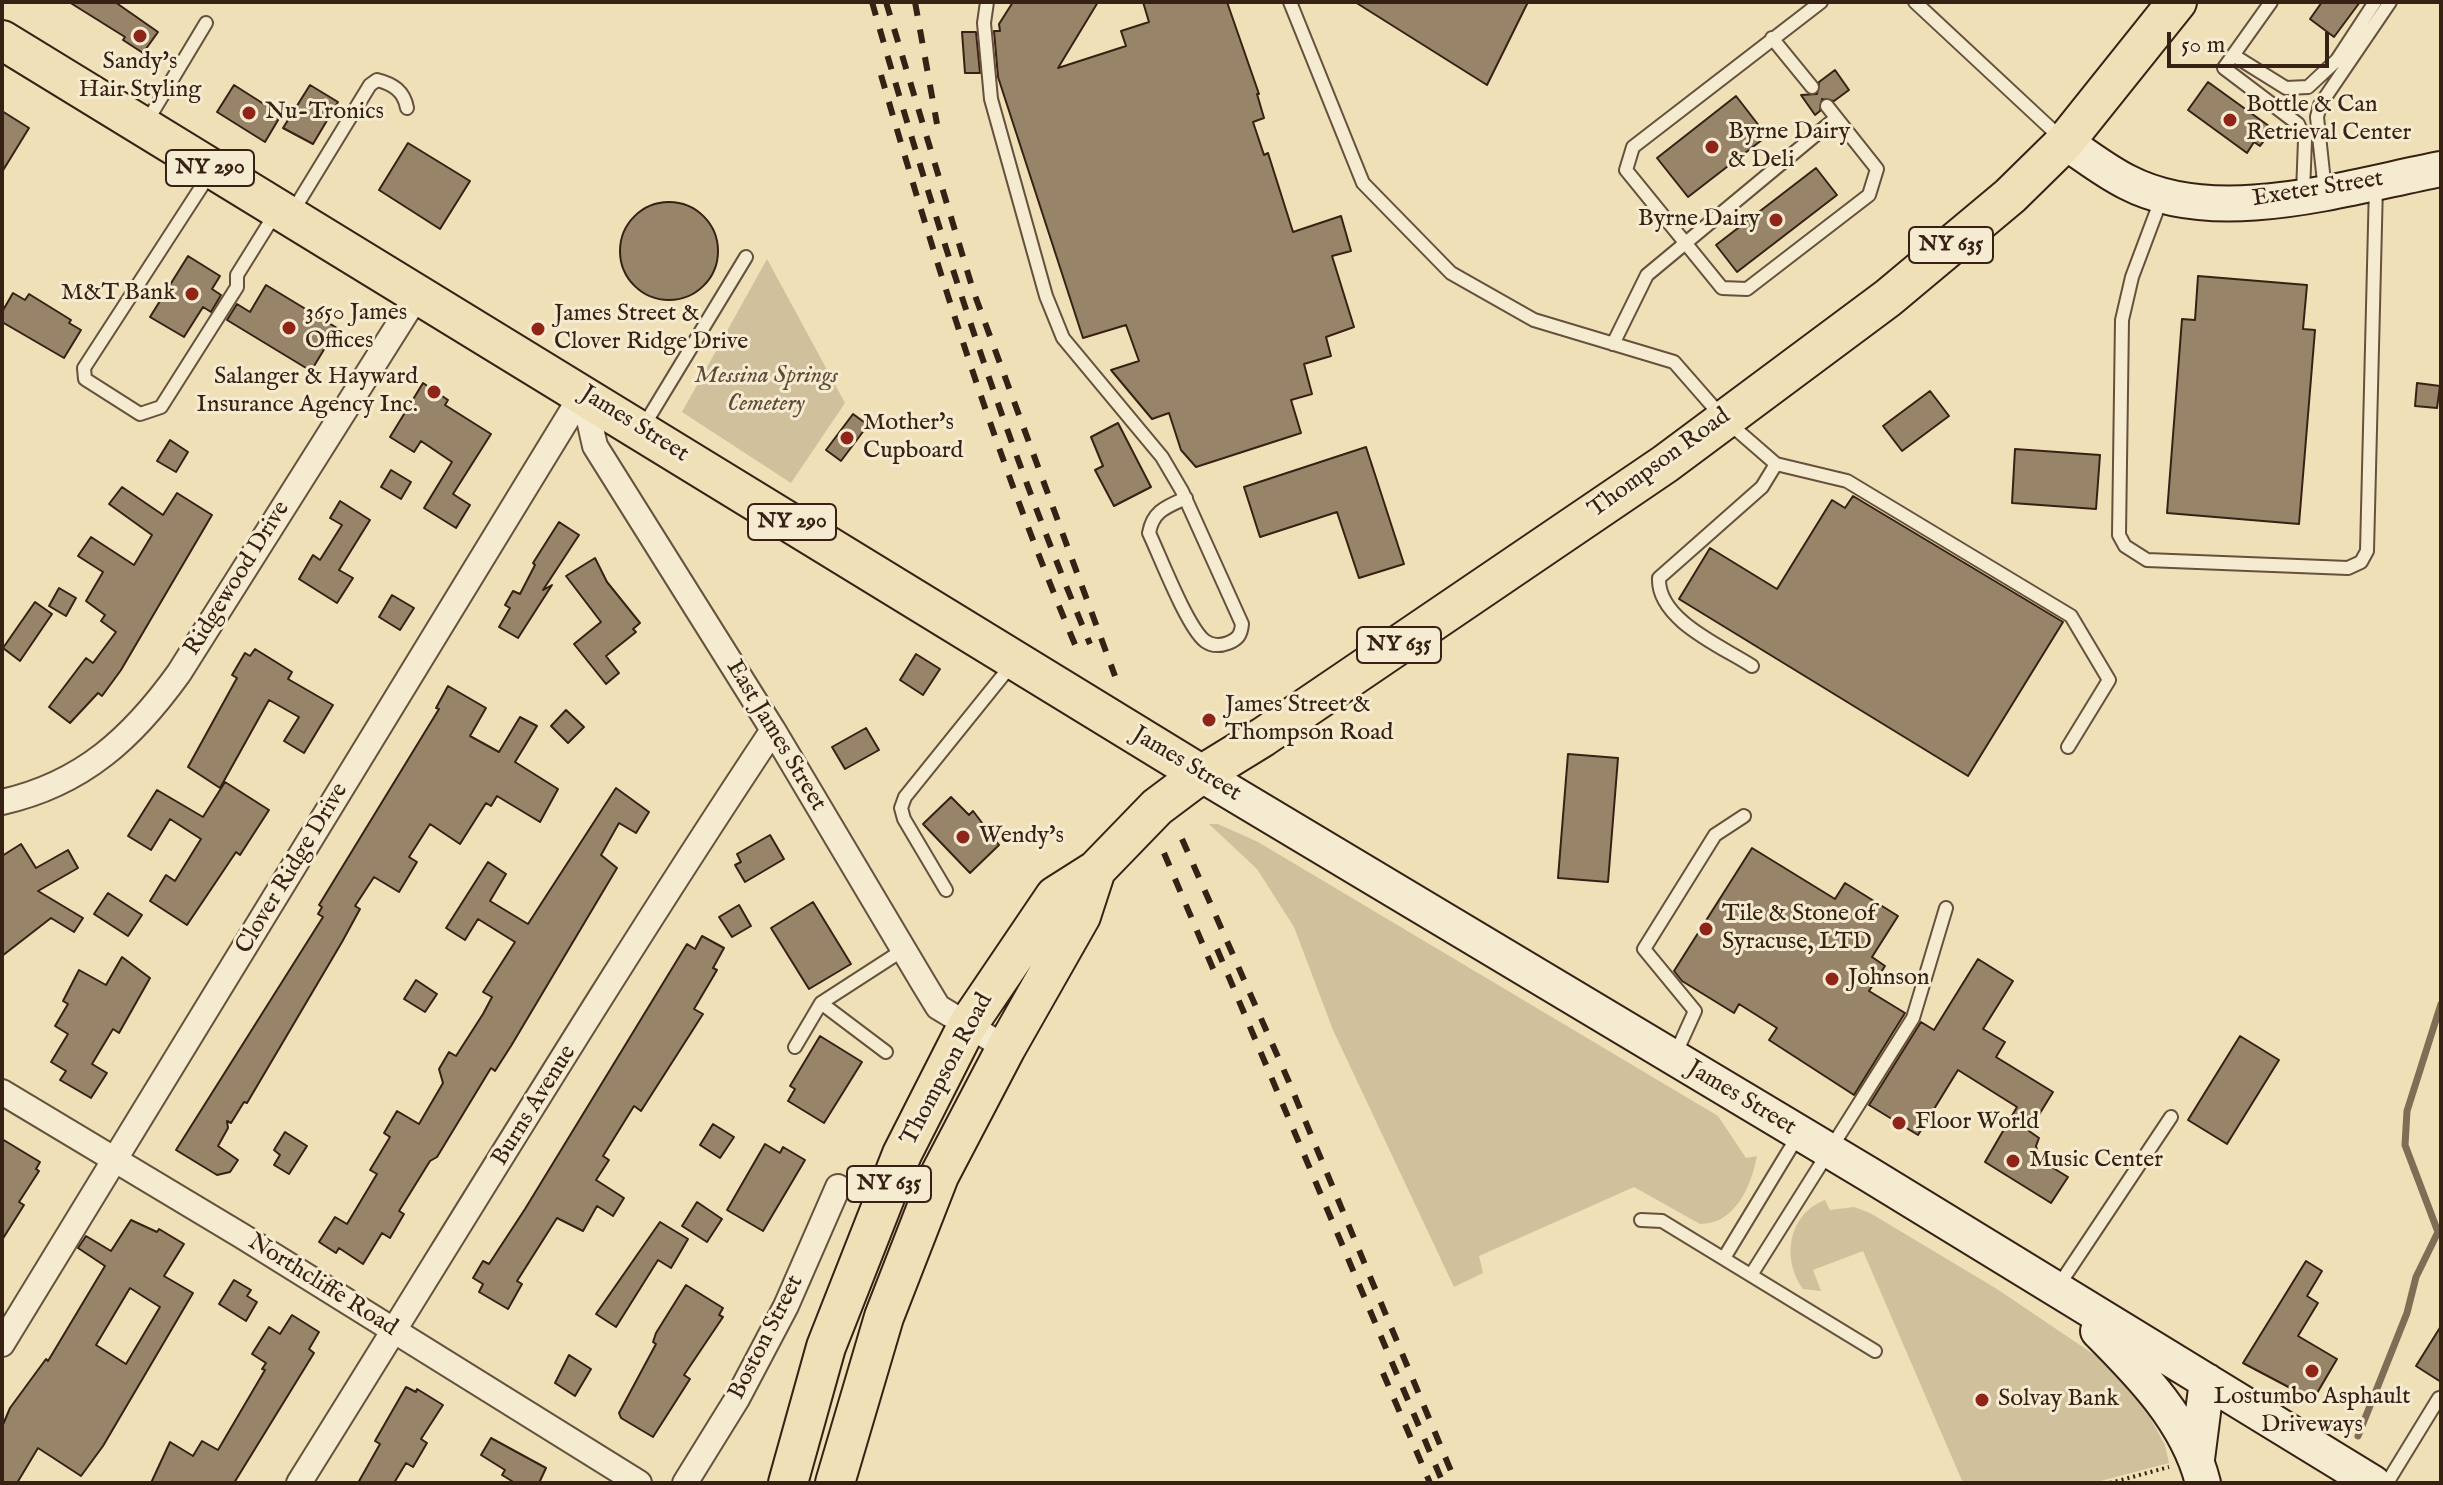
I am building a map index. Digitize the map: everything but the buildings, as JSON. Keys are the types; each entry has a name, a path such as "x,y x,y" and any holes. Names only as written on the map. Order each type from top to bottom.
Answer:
{"main road":[{"name":"Thompson Road","path":"788,1483 826,1347 875,1216 967,1026 1055,896 1096,870 1157,807 1665,464 1888,298 2010,196 2065,142 2177,2"},
{"name":"James Street","path":"2,40 283,214 642,429 1202,775 2373,1483"},
{"name":"Exeter Street","path":"2065,142 2128,183 2163,194 2206,202 2268,202 2441,169"},
{"name":"Thompson Road","path":"835,1483 884,1317 939,1176 1006,1048 1081,916 1096,870"},
{"name":"NY 290","path":"2060,1294 2163,1402 2200,1471"},
{"path":"2200,1471 2207,1381"}],"street":[{"name":"Ridgewood Drive","path":"2,802 24,797 104,757 145,721 179,673 418,294"},
{"name":"East James Street","path":"583,393 595,446 773,730 938,1007 1006,1048"},
{"name":"Clover Ridge Drive","path":"2,1344 583,393"},
{"name":"Burns Avenue","path":"299,1483 565,1059 657,904 773,730"},
{"name":"Northcliffe Road","path":"2,1092 242,1236 639,1483"},
{"name":"Boston Street","path":"685,1483 737,1399 786,1306 838,1187"}],"lane":[{"path":"987,2 984,23 991,99 1057,324 1063,338 1162,457 1186,498 1242,624 1241,634 1220,646 1212,645 1197,633 1149,533 1152,518 1160,510 1186,498"},
{"path":"1290,2 1363,183 1451,273 1534,320 1674,362 1723,418 1776,464 1847,481 2076,620 2109,680 2068,747"},
{"path":"1821,2 1633,147 1626,170 1722,288 1747,289 1869,195 1877,169 1827,106"},
{"path":"1915,2 2065,142"},
{"path":"2271,2 2224,68 2298,124 2305,140 2314,193"},
{"path":"2233,55 2286,88 2308,87 2337,60 2375,2"},
{"path":"2314,193 2320,105 2390,2"},
{"path":"143,127 206,23"},
{"path":"1772,38 1812,87"},
{"path":"212,169 84,368 85,379 96,389 140,414 161,407 237,287 237,275 283,214 370,85 377,80 387,83 402,93 407,108"},
{"path":"1613,344 1647,275 1836,118"},
{"path":"2163,194 2132,277 2122,320 2119,535 2125,546 2147,560 2348,568 2361,562 2367,551 2376,182"},
{"path":"642,429 746,257"},
{"path":"1752,666 1678,618 1659,587 1659,578 1762,487 1776,464"},
{"path":"946,890 904,819 901,808 905,797 1015,660"},
{"path":"1674,1058 1695,1011 1644,949 1715,835 1744,816"},
{"path":"1724,1258 1913,1018 1946,908"},
{"path":"795,1047 821,1003 903,950"},
{"path":"821,1003 886,1052"},
{"path":"2060,1294 2171,1117"},
{"path":"1751,1275 1813,1142"},
{"path":"1641,1220 1662,1221 1875,1351"},
{"path":"2387,1483 2439,1398"}],"path":[{"path":"539,334 544,325"},
{"path":"2110,1483 2200,1471"}],"green space":[{"name":"Messina Springs Cemetery","path":"767,259 845,403 791,483 682,412"},
{"path":"1209,824 1218,824 1258,842 1718,1116 1746,1158 1757,1156 1746,1191 1739,1202 1723,1218 1700,1224 1634,1187 1479,1256 1483,1273 1454,1287 1333,1030 1294,927 1257,869"},
{"path":"1825,1200 1830,1210 1854,1207 1870,1213 1997,1289 2102,1360 2141,1401 2165,1445 2169,1463 2093,1483 1963,1483 1863,1251 1813,1270 1821,1291 1803,1289 1796,1277 1791,1251 1796,1226 1813,1207"}],"waterway":[{"path":"2358,1436 2407,1313 2416,1277 2438,1232 2405,1145 2407,1111 2441,1004"}],"railway":[{"path":"872,2 920,165 999,407 1090,644"},
{"path":"886,2 973,290 1115,676"},
{"path":"915,2 937,124"},
{"path":"881,75 971,368 1022,512 1079,654"},
{"path":"1182,839 1289,1082 1456,1483"},
{"path":"1164,853 1214,971"},
{"path":"1217,949 1443,1483"},
{"path":"1383,1373 1430,1483"}],"place":[{"name":"Sandy's Hair Styling","path":"140,36"},
{"name":"Nu-Tronics","path":"249,113"},
{"name":"Bottle & Can Retrieval Center","path":"2230,120"},
{"name":"Byrne Dairy & Deli","path":"1712,147"},
{"name":"Byrne Dairy","path":"1776,220"},
{"name":"M&T Bank","path":"192,294"},
{"name":"3650 James Offices","path":"289,328"},
{"name":"James Street & Clover Ridge Drive","path":"538,329"},
{"name":"Salanger & Hayward Insurance Agency Inc.","path":"434,392"},
{"name":"Mother's Cupboard","path":"847,438"},
{"name":"James Street & Thompson Road","path":"1209,720"},
{"name":"Wendy's","path":"963,837"},
{"name":"Tile & Stone of Syracuse, LTD","path":"1706,929"},
{"name":"Johnson","path":"1832,979"},
{"name":"Floor World","path":"1899,1123"},
{"name":"Music Center","path":"2013,1161"},
{"name":"Lostumbo Asphault Driveways","path":"2312,1371"},
{"name":"Solvay Bank","path":"1982,1400"}]}
